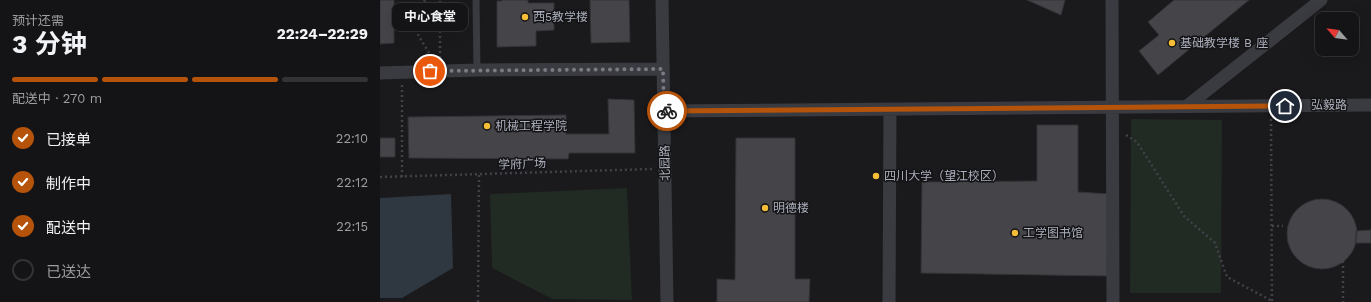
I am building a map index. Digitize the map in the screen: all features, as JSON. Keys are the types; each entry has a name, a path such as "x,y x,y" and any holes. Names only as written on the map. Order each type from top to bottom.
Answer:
{"street":[{"name":"北园路","path":"662,0 667,302"},
{"path":"1112,0 1113,302"},
{"path":"1187,106 1321,0"},
{"path":"380,73 477,70 663,69"},
{"name":"弘毅路","path":"664,111 1371,105"},
{"path":"889,302 890,109"}],"lane":[{"path":"476,0 477,70"}],"path":[{"path":"411,23 425,0"},
{"path":"440,0 440,71"},
{"path":"394,22 411,23"},
{"path":"411,23 429,53"},
{"path":"402,72 402,177"},
{"path":"1113,127 1137,142 1184,216 1215,243 1227,277 1272,302 1271,106"},
{"name":"学府广场","path":"380,177 665,168"},
{"path":"478,302 479,175"},
{"path":"1272,226 1283,226"},
{"path":"1343,261 1343,302"}],"shaded area":[{"path":"1131,119 1222,120 1221,293 1130,293"},
{"path":"627,188 632,300 552,299 492,268 490,194"},
{"path":"451,194 453,268 402,298 380,298 380,198"}],"building":[{"path":"380,0 394,0 394,43 380,44"},
{"name":"西5教学楼","path":"528,0 528,3 554,3 554,30 536,31 536,46 497,47 497,1"},
{"name":"西5教学楼","path":"590,0 629,0 630,42 591,43"},
{"path":"1027,0 1065,0 1061,15"},
{"name":"基础教学楼 B 座","path":"1174,0 1249,0 1158,75 1139,51 1159,35 1148,22"},
{"name":"机械工程学院","path":"608,99 634,100 635,153 569,153 568,159 409,158 408,117 566,115 566,134 609,134"},
{"name":"工学图书馆","path":"1037,125 1078,125 1078,192 1109,194 1107,276 921,273 922,182 1037,181"},
{"path":"380,138 395,138 395,157 380,157"},
{"name":"明德楼","path":"736,138 795,138 795,279 810,279 809,302 717,302 717,279 735,280"},
{"path":"1322,199 1341,205 1351,215 1357,234 1351,253 1341,263 1322,269 1303,263 1293,253 1287,234 1293,215 1303,205"},
{"path":"1371,230 1371,243 1355,243 1356,231"}],"way so far":[{"path":"430,71 663,69 664,111 667,111"}],"place":[{"name":"西5教学楼","path":"525,17"},
{"name":"基础教学楼 B 座","path":"1172,43"},
{"name":"中心食堂","path":"430,71"},
{"name":"机械工程学院","path":"487,126"},
{"name":"四川大学（望江校区）","path":"876,176"},
{"name":"明德楼","path":"765,208"},
{"name":"工学图书馆","path":"1015,233"}],"route":[{"path":"667,111 1285,106"}]}
